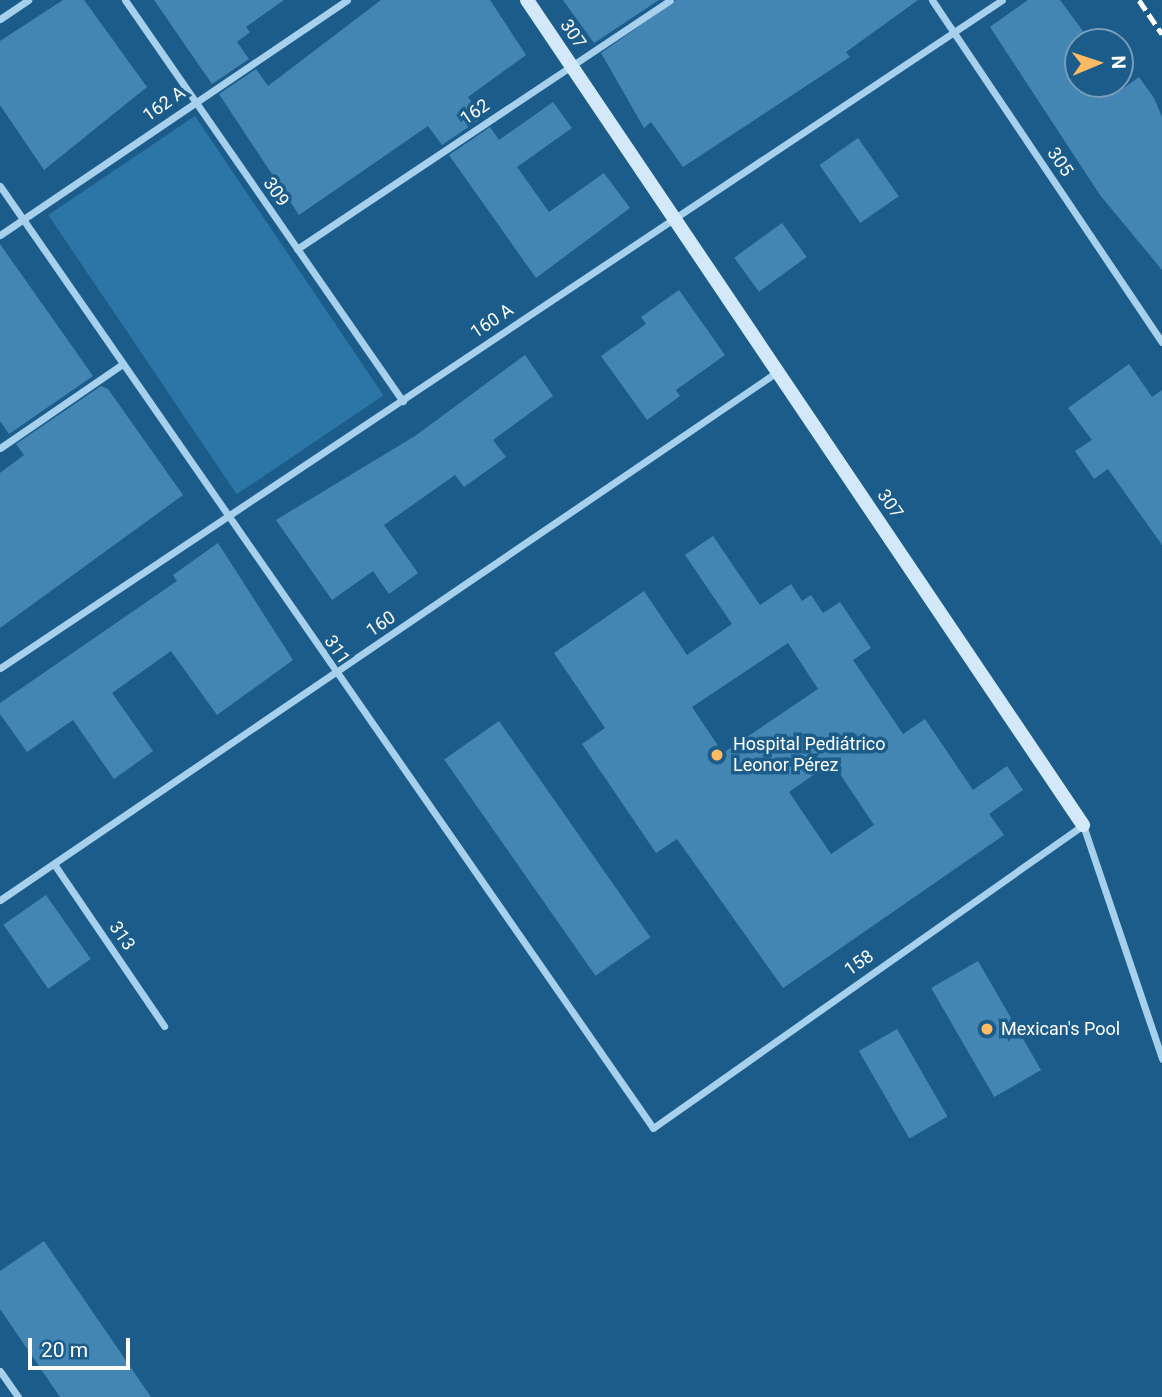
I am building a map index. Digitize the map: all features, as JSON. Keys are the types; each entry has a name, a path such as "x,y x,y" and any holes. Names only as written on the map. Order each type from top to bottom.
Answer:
{"street":[{"path":"0,19 28,0"},
{"name":"309","path":"125,0 403,401"},
{"name":"162 A","path":"0,235 347,0"},
{"name":"307","path":"527,0 1083,825 1162,1059"},
{"name":"162","path":"297,249 670,0"},
{"name":"305","path":"932,0 1162,342"},
{"name":"160 A","path":"0,668 229,518 1002,0"},
{"name":"311","path":"0,186 335,675 653,1128"},
{"path":"0,448 121,365"},
{"name":"160","path":"0,900 778,372"},
{"name":"158","path":"653,1128 1083,825"},
{"name":"313","path":"54,864 164,1026"},
{"path":"0,1371 18,1397"}],"shaded area":[{"path":"195,116 383,395 237,494 48,215"}],"building":[{"path":"63,0 84,0 147,87 44,170 0,105 0,41"},
{"path":"154,0 284,0 246,27 250,32 237,42 249,59 212,84"},
{"path":"381,0 490,0 526,55 468,97 483,117 442,145 428,126 299,215 219,94 256,69 268,86"},
{"path":"563,0 659,0 594,43"},
{"path":"676,0 918,0 846,52 850,57 683,167 651,122 644,128 601,53"},
{"path":"1028,0 1060,0 1081,28 1064,28 1064,98 1134,98 1134,81 1139,77 1154,98 1162,117 1162,270 1100,195 990,27"},
{"path":"553,102 572,128 517,167 549,212 604,173 630,208 536,278 449,155 490,127 499,140"},
{"path":"858,138 899,196 860,223 819,165"},
{"path":"782,223 807,257 759,292 734,258"},
{"path":"0,244 93,376 9,434 0,421"},
{"path":"679,290 725,355 676,390 680,396 647,420 601,356 646,324 641,317"},
{"path":"525,355 553,396 493,440 506,457 464,487 455,475 384,525 418,573 389,594 373,571 332,600 276,520 415,436"},
{"path":"1129,364 1152,397 1162,390 1162,545 1108,469 1094,479 1075,451 1092,440 1068,408"},
{"path":"101,386 108,389 183,495 0,628 0,473 24,455 16,444"},
{"path":"713,536 760,605 791,584 802,601 811,595 823,613 840,602 871,648 853,660 903,734 925,719 973,790 1007,766 1023,790 989,814 1004,835 783,988 677,839 656,853 582,744 605,728 554,653 644,591 687,655 732,624 685,555","holes":["788,643 818,689 723,753 692,707","832,762 874,825 831,854 789,792"]},
{"path":"218,543 293,660 217,715 171,651 112,693 153,751 114,779 73,720 27,752 0,714 0,703 177,581 173,575"},
{"path":"499,721 650,937 596,976 444,759"},
{"path":"46,895 91,959 48,989 3,925"},
{"name":"Mexican's Pool","path":"978,961 1041,1070 994,1097 931,988"},
{"path":"897,1029 947,1116 909,1138 859,1051"},
{"path":"44,1241 151,1397 60,1397 0,1309 0,1271"}],"railway":[{"path":"1139,0 1162,34"}],"place":[{"name":"Hospital Pediátrico Leonor Pérez","path":"717,755"},
{"name":"Mexican's Pool","path":"987,1029"}]}
